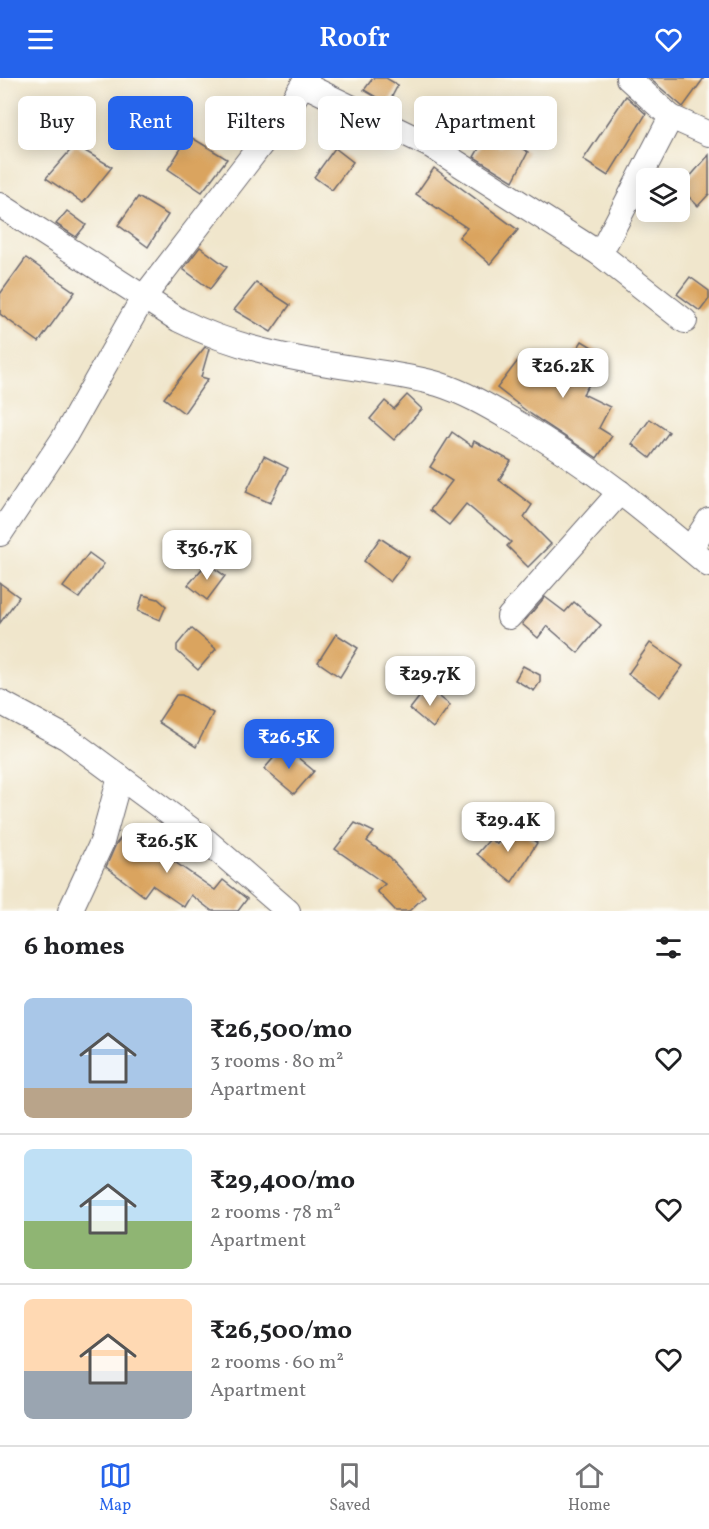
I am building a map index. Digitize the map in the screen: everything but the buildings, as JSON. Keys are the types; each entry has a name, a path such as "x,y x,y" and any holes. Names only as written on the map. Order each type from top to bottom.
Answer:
{"street":[{"path":"628,78 671,117 709,134"},
{"path":"0,534 62,441 143,298 283,116 305,81 431,146 600,254 685,321"},
{"path":"600,254 671,117"},
{"path":"0,205 179,320 225,341 308,361 410,378 455,390 479,401 565,451 620,492 709,565"},
{"path":"509,617 620,492"},
{"path":"690,549 709,520"},
{"path":"0,702 67,738 208,842 288,911"},
{"path":"70,911 102,842 120,777"}]}
